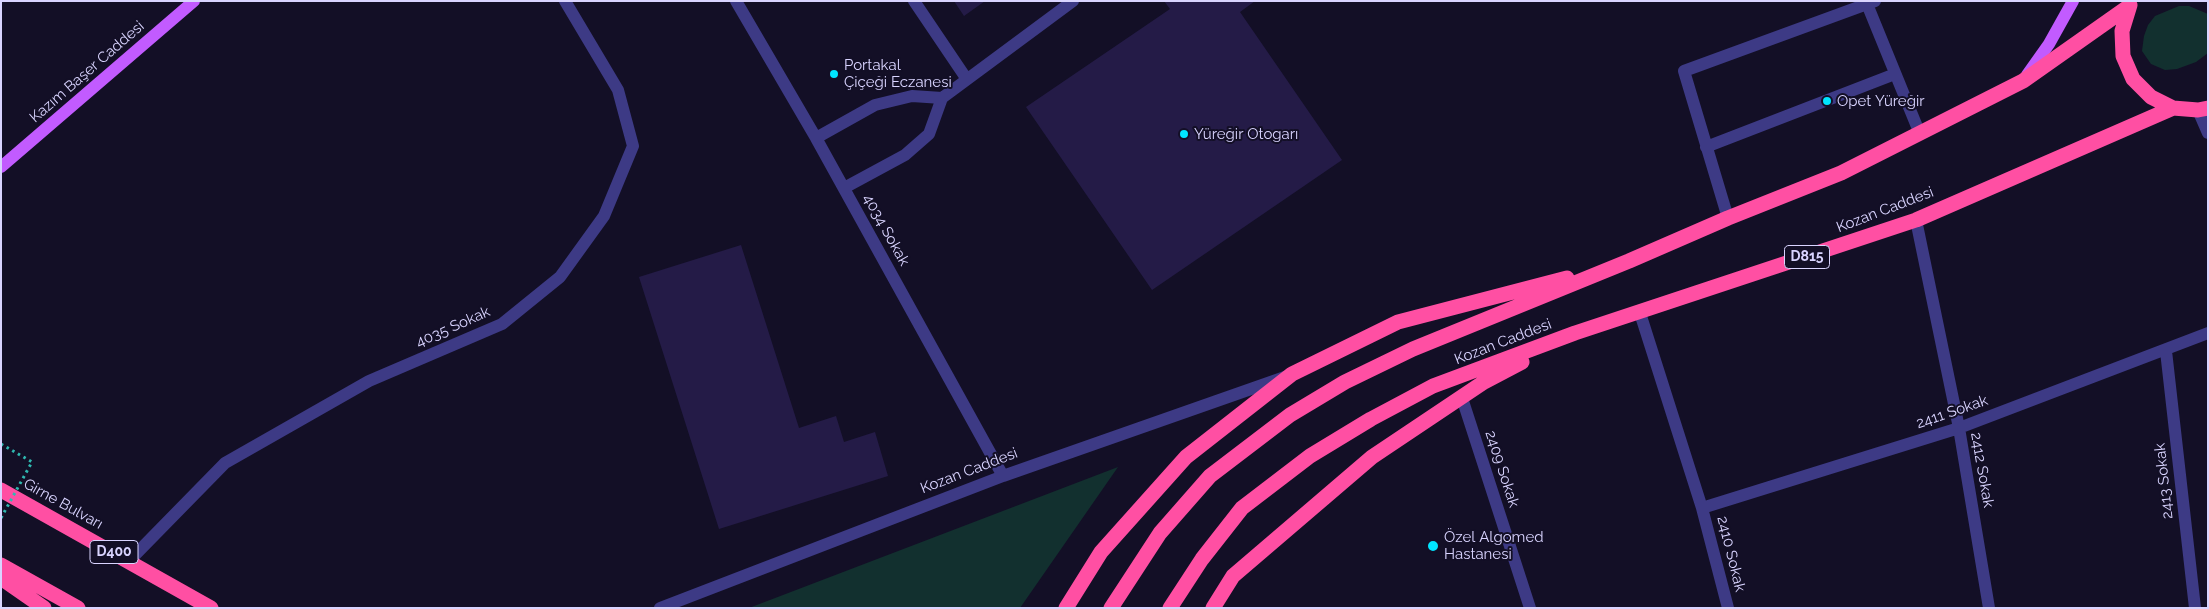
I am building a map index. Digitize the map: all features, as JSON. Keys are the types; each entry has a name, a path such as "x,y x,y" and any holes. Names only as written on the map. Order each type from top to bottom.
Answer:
{"highway":[{"name":"D815","path":"1628,261 1728,218 1842,173 2023,81 2129,3"},
{"name":"D815","path":"2129,3 2122,31 2123,56 2133,79 2151,97 2173,108 2203,109"},
{"name":"Kozan Caddesi","path":"1170,608 1202,559 1242,508 1310,456 1371,418 1433,386 1575,333 1916,220 2173,108"},
{"path":"1111,608 1160,533 1210,476 1290,415 1346,382 1413,348 1628,261"},
{"path":"1066,608 1101,552 1186,456 1292,374 1398,322 1628,261"},
{"path":"1213,608 1234,576 1372,457 1415,426 1462,398 1484,382 1575,333"},
{"name":"Girne Bulvarı","path":"1,489 211,608"},
{"path":"1,566 78,608"},
{"path":"1,578 44,608"}],"main road":[{"name":"Kazım Başer Caddesi","path":"1,167 194,1"},
{"path":"2023,81 2049,44 2073,1"}],"street":[{"name":"4035 Sokak","path":"129,561 226,463 369,381 502,324 560,277 604,216 633,146 618,90 565,1"},
{"name":"4034 Sokak","path":"736,1 816,138 1003,476"},
{"path":"914,1 966,78"},
{"path":"844,188 904,155 929,134 942,98 966,78 1073,1"},
{"path":"1728,218 1684,71 1871,3 1895,74 1920,134"},
{"path":"1706,147 1895,74"},
{"path":"816,138 875,106 912,96 942,98"},
{"path":"2203,109 2208,133"},
{"name":"2412 Sokak","path":"1916,220 1959,428 1989,608"},
{"name":"2410 Sokak","path":"1640,313 1702,508 1728,608"},
{"name":"2411 Sokak","path":"1702,508 1959,428 2208,334"},
{"name":"2413 Sokak","path":"2166,351 2195,608"},
{"name":"Kozan Caddesi","path":"660,608 1003,476 1292,374"},
{"name":"2409 Sokak","path":"1462,398 1530,608"}],"path":[{"path":"1,444 32,462 1,518"}],"green space":[{"path":"2179,6 2189,6 2208,14 2208,53 2196,62 2177,69 2165,70 2151,64 2142,51 2144,36 2148,25 2155,16"},
{"path":"1118,467 1020,608 749,608"}],"building":[{"path":"954,1 985,1 964,16"},
{"name":"Yüreğir Otogarı","path":"1164,1 1255,1 1240,12 1342,160 1152,290 1026,107 1170,9"},
{"path":"741,245 799,428 836,416 844,442 875,432 888,476 719,529 639,277"}],"place":[{"name":"Portakal Çiçeği Eczanesi","path":"834,74"},
{"name":"Opet Yüreğir","path":"1827,101"},
{"name":"Yüreğir Otogarı","path":"1184,134"},
{"name":"Özel Algomed Hastanesi","path":"1433,546"}]}
